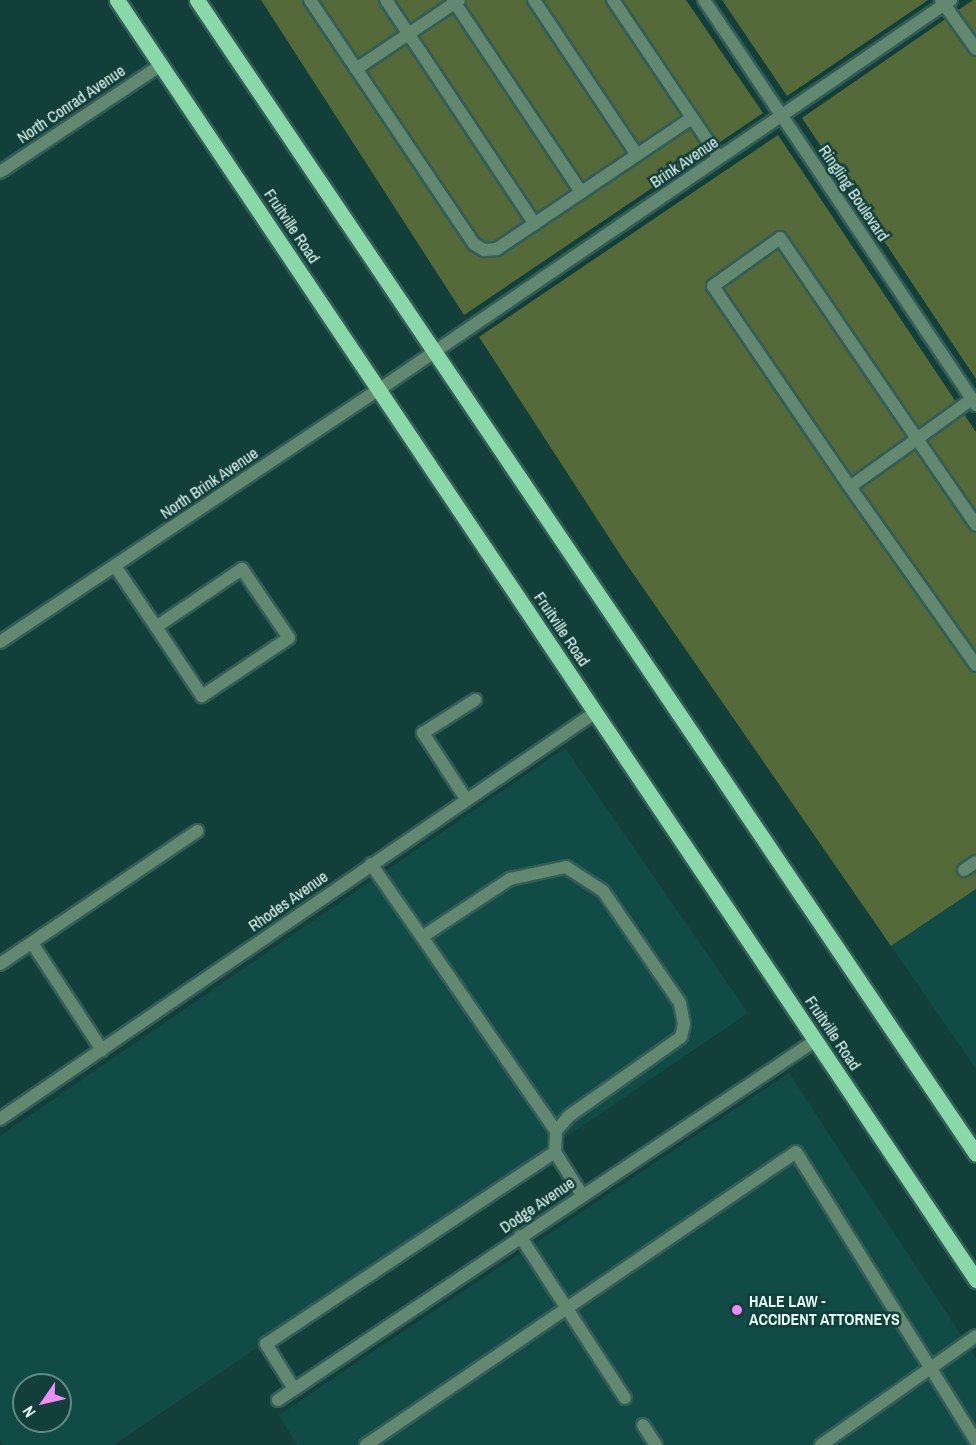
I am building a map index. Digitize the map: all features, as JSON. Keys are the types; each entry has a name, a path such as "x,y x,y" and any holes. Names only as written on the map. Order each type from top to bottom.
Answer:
{"main road":[{"name":"Fruitville Road","path":"117,0 381,389 976,1280"},
{"path":"197,0 976,1154"}],"street":[{"path":"310,0 474,244 484,250 497,249 692,118"},
{"path":"386,0 535,224"},
{"path":"534,0 637,155"},
{"path":"613,0 719,158"},
{"name":"Ringling Boulevard","path":"704,0 974,402"},
{"path":"356,69 456,1 581,192"},
{"name":"Brink Avenue","path":"436,351 783,116 945,2"},
{"path":"945,2 976,49"},
{"name":"North Conrad Avenue","path":"0,172 161,65"},
{"path":"976,525 780,238 713,286 850,487 976,665"},
{"name":"North Brink Avenue","path":"0,642 436,351"},
{"path":"850,487 974,402"},
{"path":"115,566 202,696 289,639 242,569 156,627"},
{"path":"466,799 423,733 475,700"},
{"name":"Rhodes Avenue","path":"0,1119 596,712"},
{"path":"0,964 197,831"},
{"path":"964,870 976,862"},
{"path":"371,864 556,1131 555,1152 582,1196"},
{"path":"422,938 510,879 566,867 603,891 680,1003 684,1024 681,1038 569,1116 556,1131"},
{"path":"32,943 102,1050"},
{"name":"Dodge Avenue","path":"278,1400 816,1040"},
{"path":"294,1389 266,1344 555,1152"},
{"path":"366,1445 796,1152 975,1439 962,1445"},
{"path":"520,1236 625,1398"},
{"path":"821,1445 931,1370 976,1336"},
{"path":"643,1425 656,1445"}],"shaded area":[{"path":"565,748 748,1013 114,1445 3,1445 0,1440 0,1136"},
{"path":"976,889 976,1069 891,946"},
{"path":"789,1073 976,1358 976,1445 297,1445 279,1415"}],"green space":[{"path":"261,0 686,0 763,113 464,315"},
{"path":"722,0 928,0 787,96"},
{"path":"976,0 976,379 802,118"},
{"path":"778,135 976,432 976,889 891,946 623,559 479,337"}],"place":[{"name":"HALE LAW - ACCIDENT ATTORNEYS","path":"737,1310"}]}
